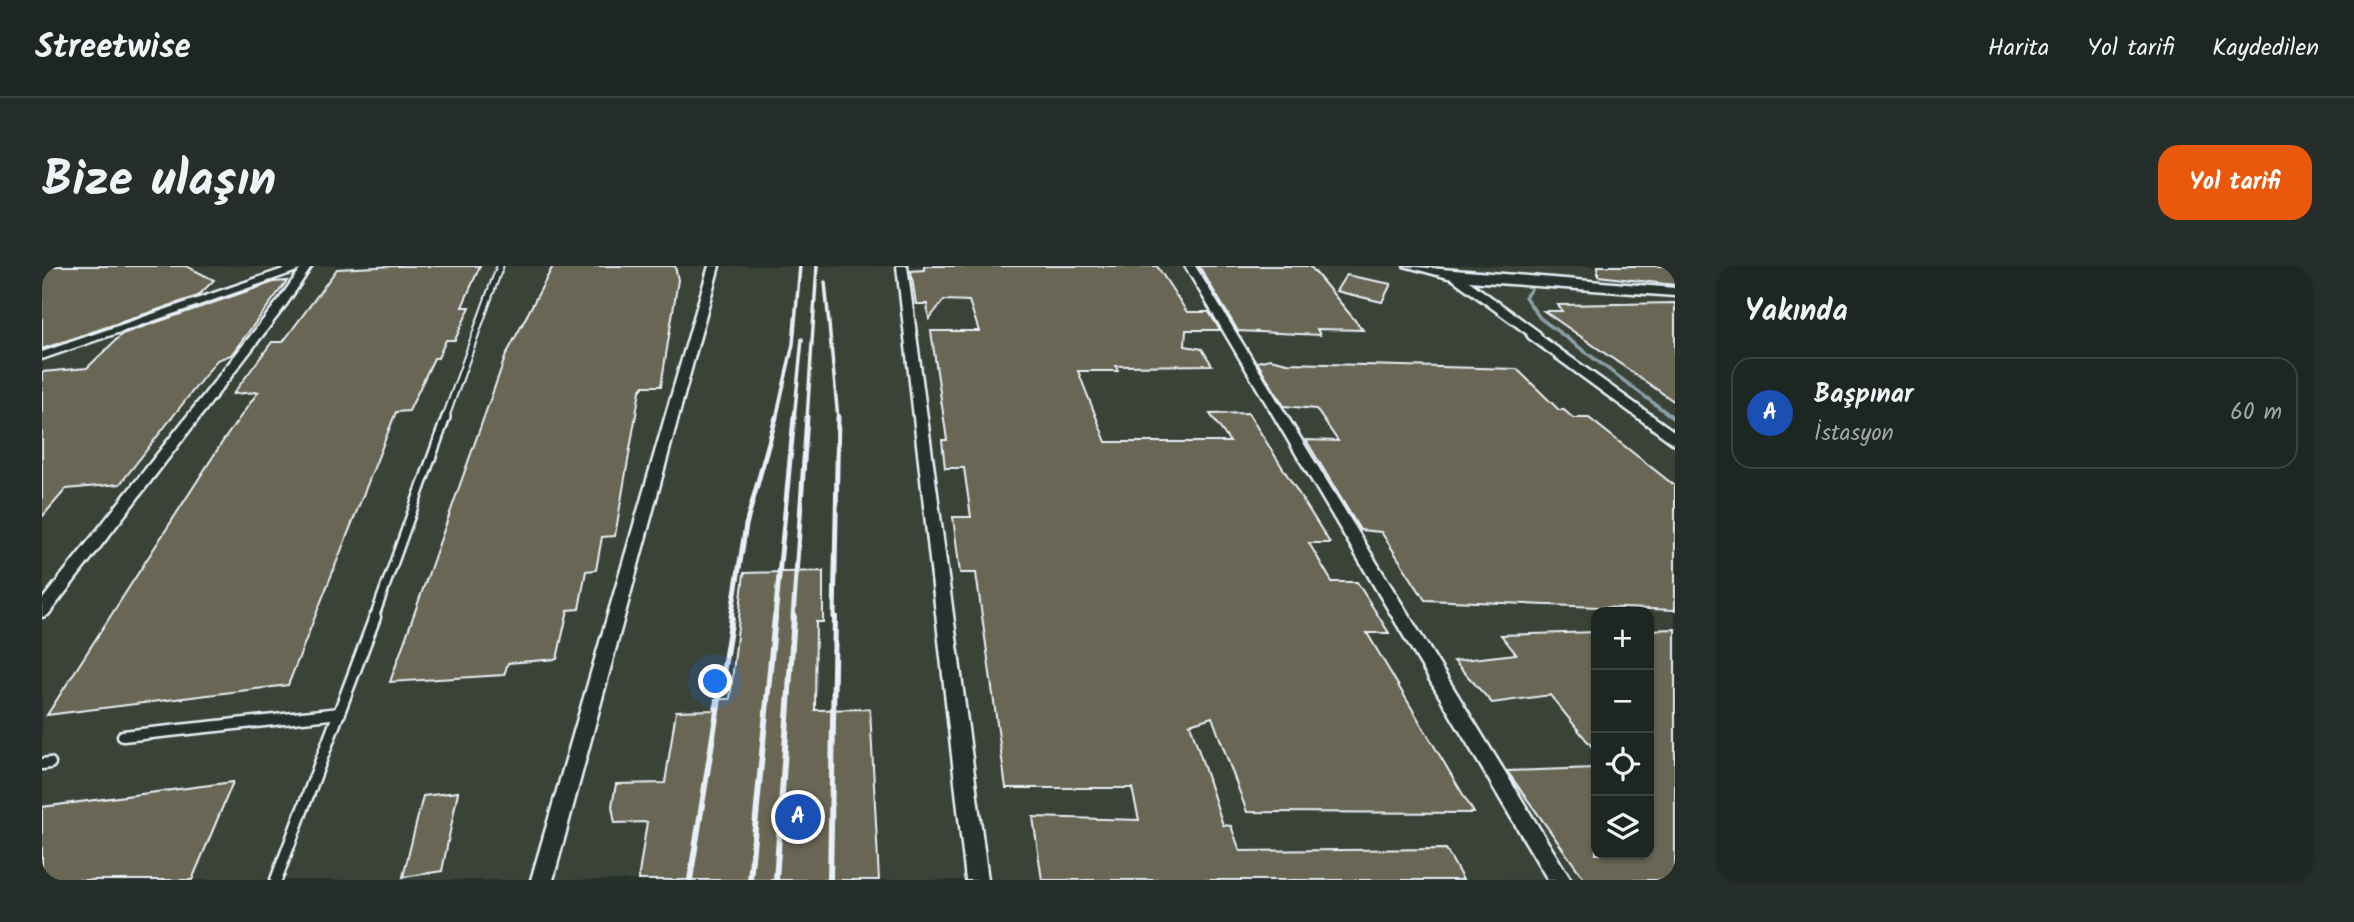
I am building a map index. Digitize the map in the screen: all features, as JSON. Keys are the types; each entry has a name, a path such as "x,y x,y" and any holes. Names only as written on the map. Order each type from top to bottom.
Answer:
{"main road":[{"path":"1534,335 1675,440"}],"street":[{"path":"42,356 301,266"},
{"path":"42,611 282,303 307,266"},
{"path":"542,880 714,266"},
{"path":"902,266 978,880"},
{"path":"1190,266 1560,880"},
{"path":"1410,266 1675,286"},
{"path":"1481,270 1675,292"},
{"path":"1481,270 1495,293 1534,335"},
{"path":"1450,271 1534,335"}],"lane":[{"path":"276,880 340,713 500,266"},
{"path":"123,736 340,713"}],"shaded area":[{"path":"42,266 1675,266 1675,880 42,880"}],"building":[{"path":"42,266 186,266 214,280 198,296 42,349"},
{"path":"480,266 462,307 470,307 455,340 446,340 438,358 434,358 409,411 396,412 288,685 47,715 223,441 258,392 233,394 272,342 283,342 337,269"},
{"path":"553,266 675,266 678,280 661,386 644,386 640,391 615,536 602,537 596,570 586,571 579,609 568,610 557,659 508,663 504,675 390,682 506,355"},
{"path":"924,266 1157,266 1187,312 1209,312 1220,330 1186,330 1185,346 1202,349 1212,365 1116,366 1118,371 1078,371 1106,442 1230,442 1210,414 1248,413 1330,543 1309,543 1332,582 1357,582 1389,633 1367,633 1474,813 1247,812 1212,717 1190,724 1223,825 1231,826 1240,851 1446,849 1463,880 1042,880 1033,817 1139,820 1132,788 1006,788 976,573 960,573 953,517 971,517 964,468 945,468 942,440 947,440 931,331 979,331 969,301 944,300 929,319 927,304 916,304 911,271 924,270"},
{"path":"1199,266 1310,266 1363,330 1317,329 1320,335 1238,331"},
{"path":"1598,266 1675,266 1675,285 1598,276"},
{"path":"1346,275 1391,284 1382,302 1336,291"},
{"path":"287,281 231,355 217,360 120,484 66,489 42,517 42,372 87,368 122,334 274,282"},
{"path":"1675,303 1675,402 1544,311 1562,311 1558,305"},
{"path":"1270,359 1287,363 1517,369 1559,410 1564,410 1573,418 1589,418 1675,486 1675,610 1654,609 1654,607 1425,600 1381,532 1360,530 1306,440 1338,441 1316,409 1284,406 1257,362"},
{"path":"823,571 823,622 816,622 815,710 870,709 879,880 638,880 647,822 615,823 612,806 616,784 665,783 676,711 714,710 715,699 730,699 744,573"},
{"path":"1675,629 1675,880 1585,880 1507,771 1591,768 1591,859 1654,859 1654,630"},
{"path":"1591,632 1591,746 1550,695 1492,703 1454,661 1516,654 1501,635"},
{"path":"233,782 192,880 42,880 42,807"},
{"path":"458,792 442,871 403,877 423,796"}],"waterway":[{"path":"1531,289 1525,297 1540,318 1675,419 1672,417"}],"railway":[{"path":"776,419 793,344 800,266"},
{"path":"807,419 817,266"},
{"path":"825,282 838,419"},
{"path":"794,419 802,339"},
{"path":"731,618 746,525 776,417"},
{"path":"775,618 794,417"},
{"path":"793,618 807,417"},
{"path":"834,618 838,419"},
{"path":"690,880 732,617"},
{"path":"750,880 775,617"},
{"path":"776,880 794,617"},
{"path":"830,880 835,617"}],"place":[{"name":"Başpınar","path":"798,817"}]}
